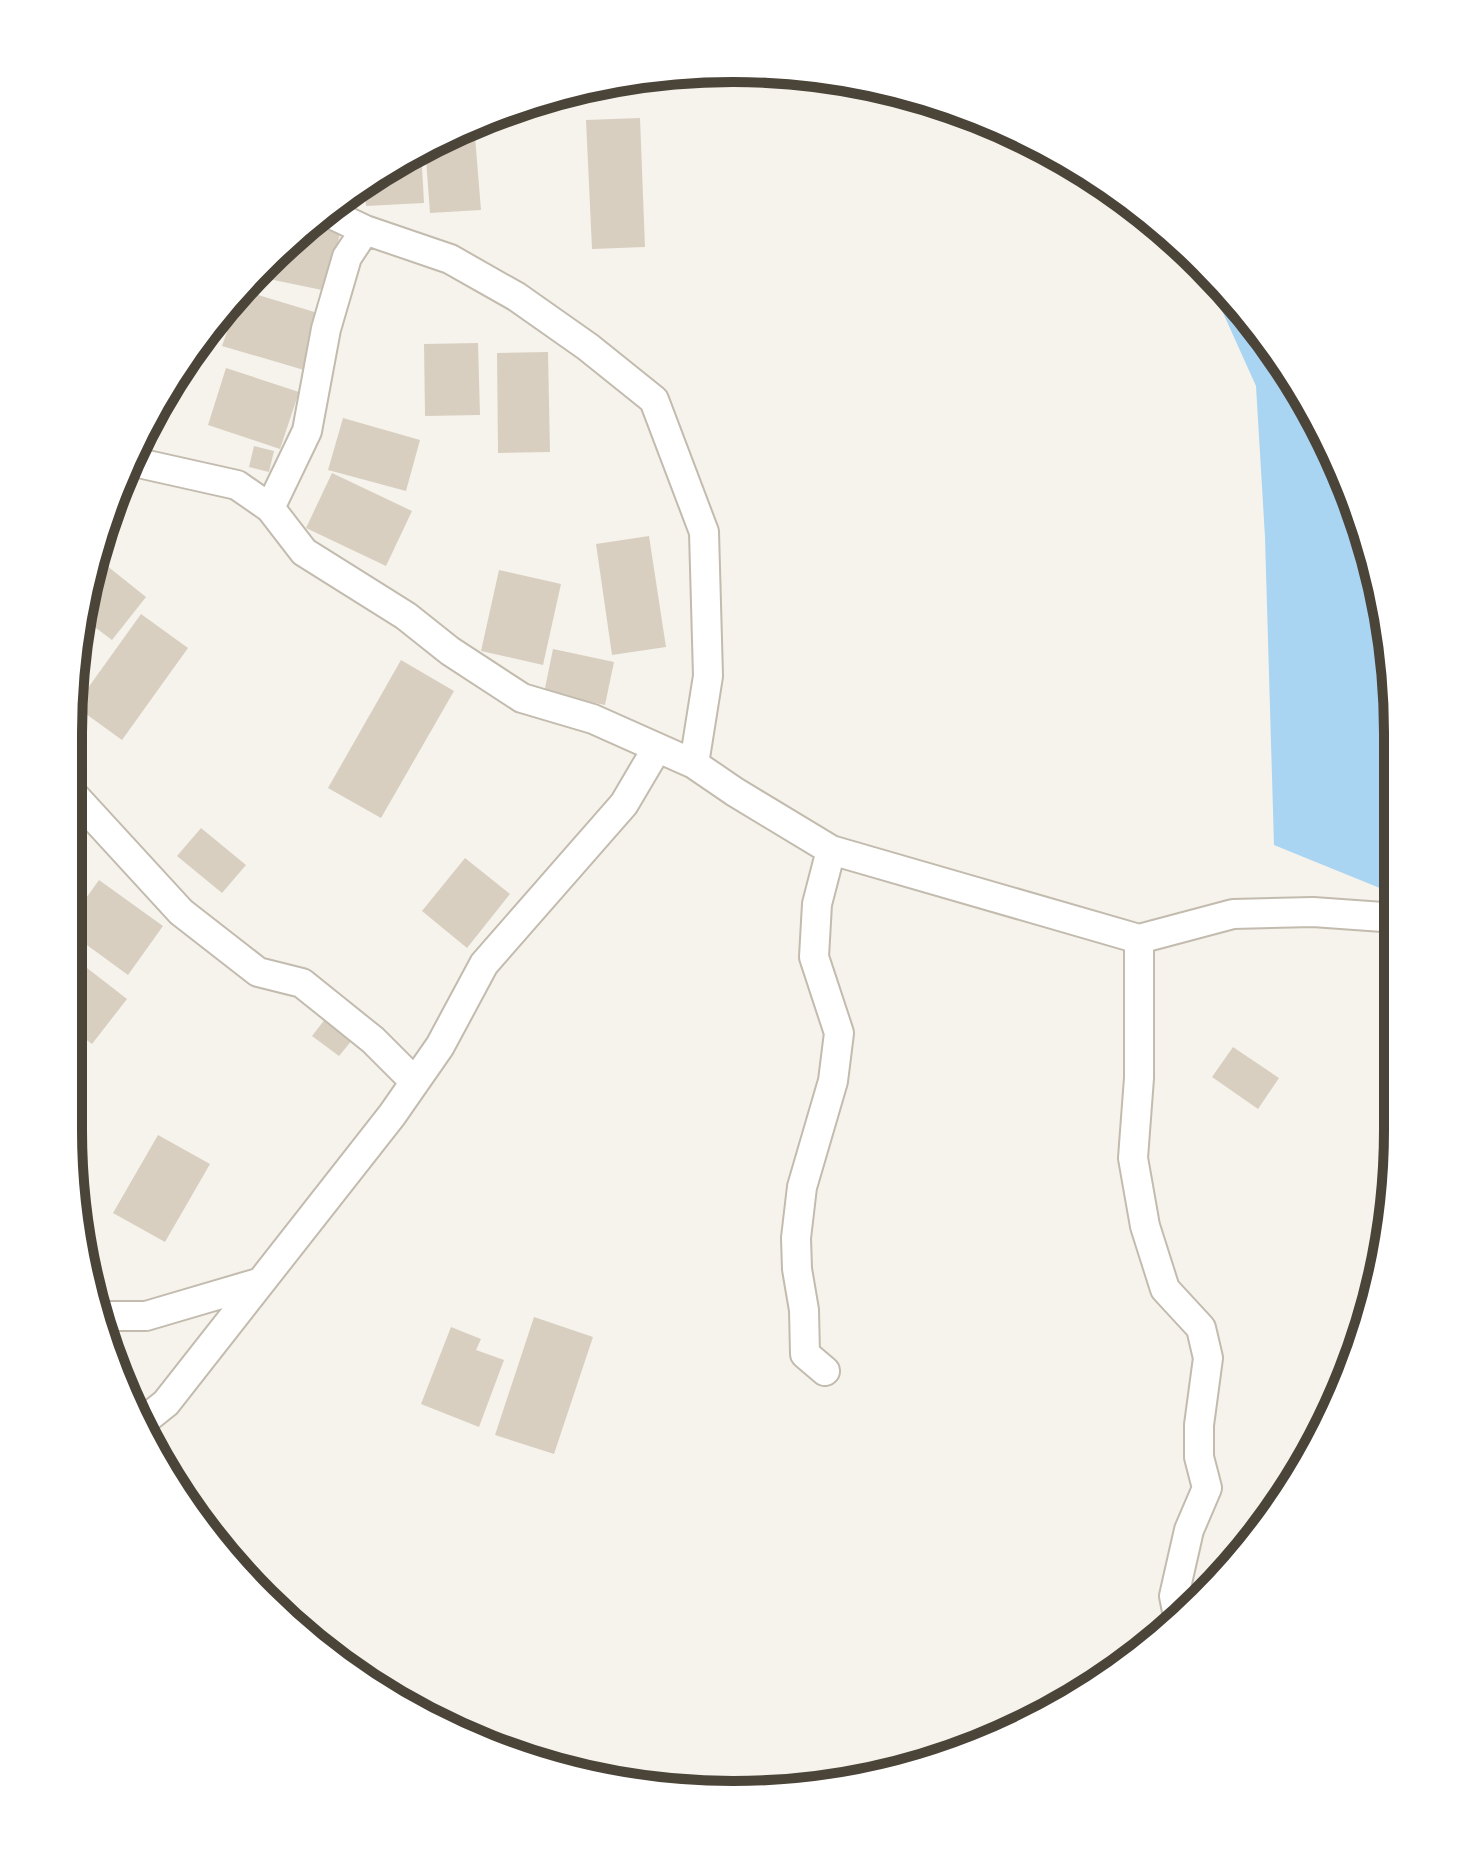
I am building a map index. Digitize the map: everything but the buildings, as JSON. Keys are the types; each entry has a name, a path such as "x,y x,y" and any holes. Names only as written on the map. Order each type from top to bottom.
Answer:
{"street":[{"path":"337,217 365,230 450,259 517,297 588,347 654,400 704,532 708,676 694,764"},
{"path":"270,508 307,431 326,329 347,257 365,230"},
{"path":"141,464 237,485 270,508 304,552 360,586 522,698 593,719 694,764 831,850 1139,939 1233,914 1313,912 1384,917"},
{"path":"149,1417 166,1403 415,1082 440,1046 484,964 624,804 657,748"},
{"path":"82,804 181,912 258,972 302,983 373,1040 415,1082"},
{"path":"825,1371 805,1354 804,1310 797,1269 796,1238 802,1187 833,1081 839,1033 814,957 817,904 831,850"},
{"path":"1139,939 1141,986 1139,1078 1133,1147 1135,1172 1145,1226 1165,1289 1201,1328 1208,1358 1199,1425 1199,1457 1207,1488 1189,1530 1174,1596 1176,1606"},
{"path":"110,1316 146,1316 258,1283"}],"water":[{"path":"1216,298 1274,371 1297,408 1334,484 1362,565 1383,690 1384,890 1274,845 1265,537 1256,386"}]}
